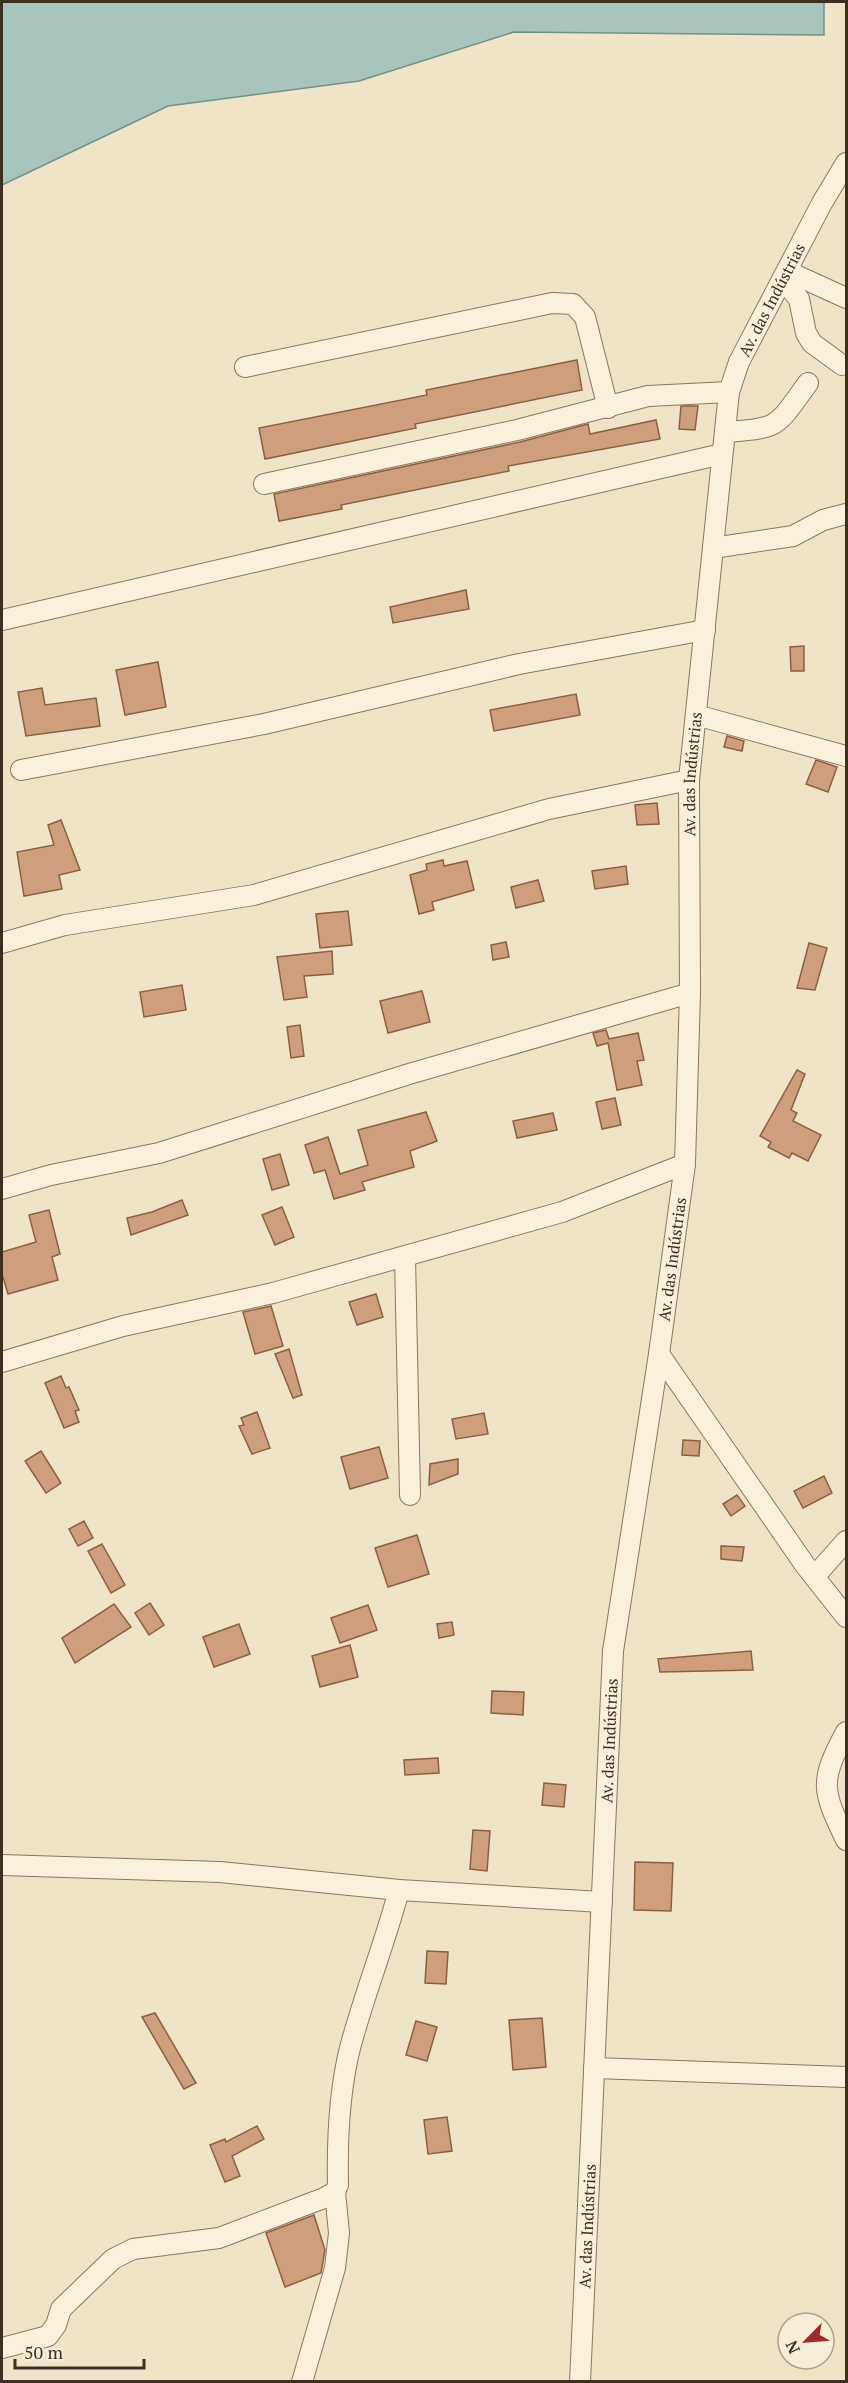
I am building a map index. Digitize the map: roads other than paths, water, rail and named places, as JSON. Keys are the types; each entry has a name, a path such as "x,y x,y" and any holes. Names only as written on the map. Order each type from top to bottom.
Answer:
{"street":[{"name":"Av. das Indústrias","path":"580,2382 613,1651 659,1354 685,1164 690,993 689,780 724,432 729,392 739,362 846,163"},
{"path":"784,275 846,298"},
{"path":"784,275 799,299 806,333 812,343 842,365"},
{"path":"245,367 552,303 573,304 585,317 608,408"},
{"path":"724,432 770,428 780,422 808,383"},
{"path":"264,484 608,408 648,396 729,392"},
{"path":"2,620 722,453"},
{"path":"713,548 793,537 823,520 846,514"},
{"path":"21,770 264,724 519,664 705,630"},
{"path":"696,714 846,756"},
{"path":"2,943 65,925 254,895 549,809 689,780"},
{"path":"2,1190 51,1175 159,1153 409,1074 690,993"},
{"path":"2,1362 123,1326 273,1293 562,1212 685,1164"},
{"path":"405,1257 410,1495"},
{"path":"659,1354 846,1617"},
{"path":"815,1576 846,1541"},
{"path":"846,1732 830,1762 826,1794 846,1840"},
{"path":"2,1865 220,1872 399,1890 602,1902"},
{"path":"302,2382 335,2268 339,2233 335,2192 338,2185 342,2091 350,2047 384,1948 399,1890"},
{"path":"594,2068 846,2077"},
{"path":"2,2348 48,2336 56,2325 61,2309 71,2297 113,2259 133,2249 219,2238 335,2192"}],"water":[{"path":"2,2 824,2 824,35 514,32 359,81 168,106 2,185"}]}
